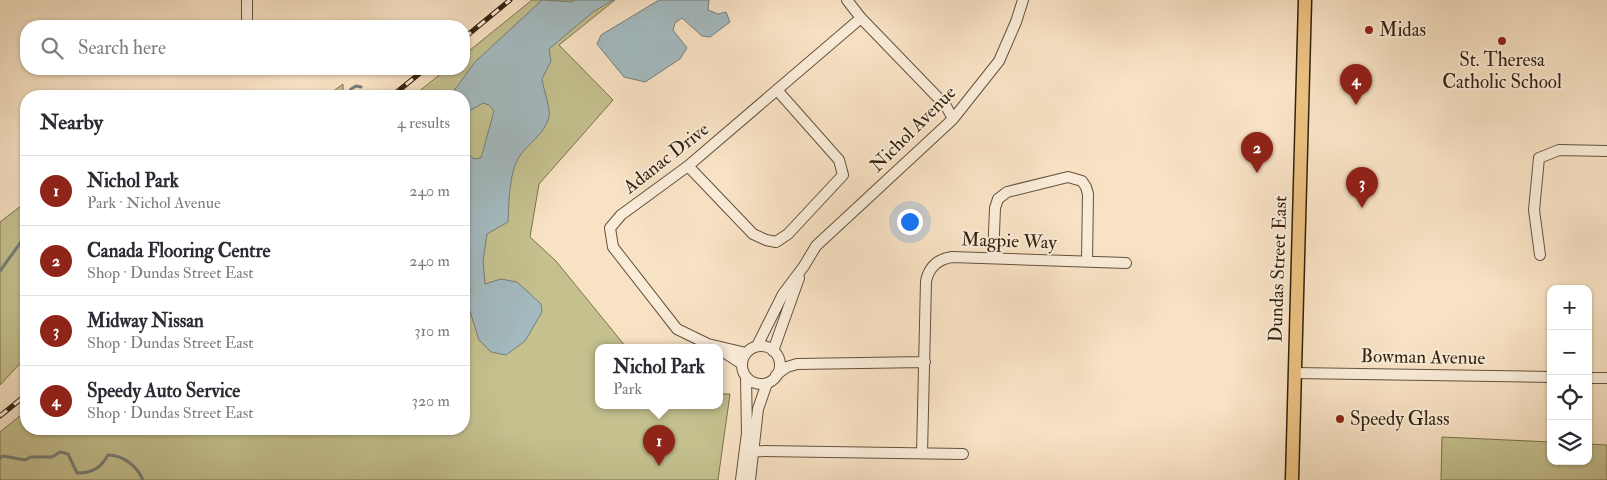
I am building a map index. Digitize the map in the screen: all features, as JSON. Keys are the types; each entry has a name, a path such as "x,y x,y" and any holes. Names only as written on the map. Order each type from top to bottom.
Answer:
{"main road":[{"name":"Dundas Street East","path":"1292,480 1305,0"}],"street":[{"path":"247,0 247,18"},
{"path":"847,0 861,18 946,106 953,119"},
{"name":"Nichol Avenue","path":"757,346 783,294 816,246 953,119 999,61 1016,22 1023,0"},
{"name":"Adanac Drive","path":"707,344 677,329 613,247 610,228 620,215 688,166 861,18"},
{"path":"688,166 753,234 776,242 788,234 843,175 839,160 777,90"},
{"path":"1540,255 1534,210 1539,158 1559,150 1607,151"},
{"path":"993,258 994,212 998,199 1007,192 1068,177 1082,181 1088,194 1087,261"},
{"name":"Magpie Way","path":"922,453 926,280 930,269 938,262 947,258 1126,263"},
{"name":"Nichol Avenue","path":"775,353 804,266"},
{"path":"744,359 757,346 766,347 797,364"},
{"name":"Adanac Drive","path":"723,347 744,359"},
{"path":"723,351 744,359"},
{"path":"775,353 779,364 776,375"},
{"path":"740,480 747,432 744,359"},
{"path":"750,480 755,451 758,409 766,383 787,367 797,364 925,362"},
{"name":"Bowman Avenue","path":"1294,373 1547,377"},
{"path":"746,377 755,383 766,383"},
{"path":"1592,378 1607,378"},
{"path":"755,451 963,454"}],"shaded area":[{"path":"532,0 615,0 559,45 613,100 539,184 530,237 556,261 624,344 595,344 595,409 723,409 723,394 730,394 718,480 0,480 0,432 20,416 20,435 470,435 470,90 421,90 439,75 470,75 470,50"},
{"path":"343,84 343,90 335,90"},
{"path":"20,207 20,363 0,385 0,222"},
{"path":"1442,437 1547,442 1547,465 1592,465 1592,444 1607,445 1607,480 1441,480"}],"water":[{"path":"542,0 573,2 573,0 613,0 593,12 549,49 551,61 542,79 549,109 547,123 516,163 510,188 508,222 487,234 483,261 485,284 501,279 517,282 541,304 542,312 525,341 506,355 491,352 479,340 470,311 470,156 474,159 481,158 494,111 489,105 483,103 470,110 470,90 454,90 465,75 470,75 470,69"},
{"path":"659,0 709,0 708,10 718,14 726,12 730,22 710,37 702,36 682,18 675,23 673,30 687,48 680,59 645,82 624,77 597,44 601,35"}],"waterway":[{"path":"351,90 356,86 361,87"},
{"path":"0,271 20,243"},
{"path":"0,458 3,456 25,460 31,457 52,457 60,452 68,454 77,473 95,469 108,455 119,457 129,462 143,480"}],"railway":[{"path":"470,33 510,0"},
{"path":"399,90 418,75"},
{"path":"0,416 20,400"}],"place":[{"name":"Midas","path":"1369,30"},
{"name":"St. Theresa Catholic School","path":"1502,41"},
{"name":"Speedy Auto Service","path":"1356,105"},
{"name":"Canada Flooring Centre","path":"1257,173"},
{"name":"Midway Nissan","path":"1362,208"},
{"name":"Speedy Glass","path":"1340,419"},
{"name":"Nichol Park","path":"659,466"}]}
